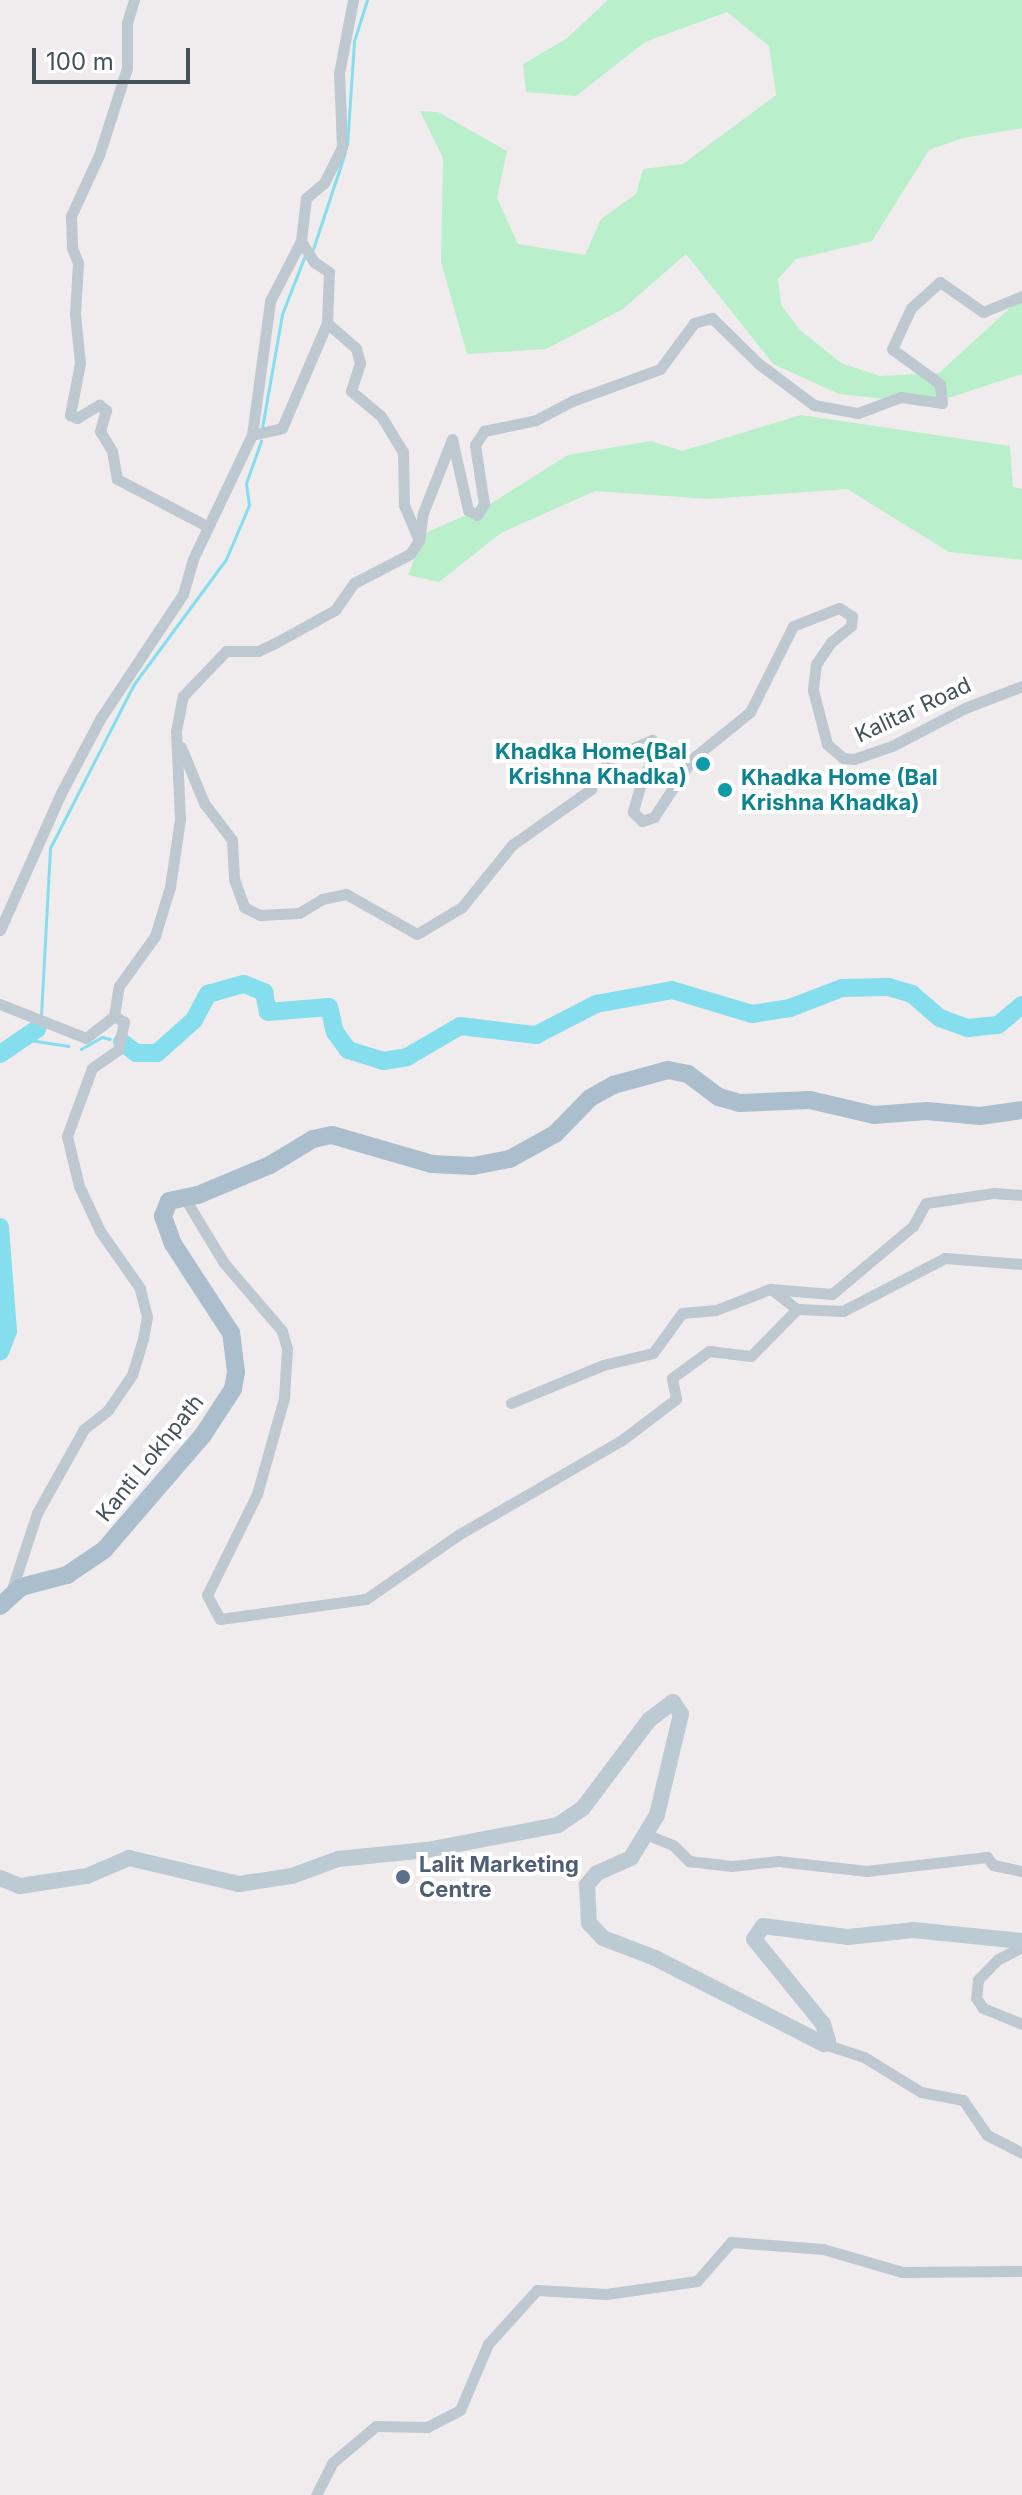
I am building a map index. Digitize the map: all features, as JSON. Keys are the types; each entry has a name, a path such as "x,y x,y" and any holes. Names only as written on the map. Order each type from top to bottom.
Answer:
{"main road":[{"path":"184,1197 255,1172 313,1139 332,1135 432,1164 473,1166 510,1159 555,1134 590,1098 613,1085 668,1070 688,1074 719,1097 740,1103 810,1100 874,1115 927,1111 980,1116 1022,1110"},
{"name":"Kanti Lokhpath","path":"6,1599 84,1568 104,1550 203,1435 233,1389 231,1333 165,1224 166,1205 184,1197"}],"street":[{"path":"134,0 127,23 127,68 99,155 71,216 72,248 78,263 75,314 80,363 70,415 77,418 99,405 106,410 100,431 112,451 117,479 207,526"},
{"path":"0,930 61,793 100,719 183,594 207,526 252,435 270,301 301,241 306,198 324,183 342,147 339,73 353,0"},
{"path":"252,435 282,428 327,323 329,272 314,262 301,241"},
{"path":"0,1004 86,1038 114,1016 123,978 155,936 165,911 180,819 176,731 183,696 226,651 258,651 335,610 354,583 410,554 419,540 423,513 452,439 468,510 477,515 484,504 475,445 484,431 536,420 572,401 660,369 694,323 703,319 721,324 759,364 814,405 858,413 901,397 942,403 940,384 892,349 911,308 934,284 947,282 983,312 1022,296"},
{"path":"327,323 356,348 360,363 351,391 387,422 403,452 404,505 419,540"},
{"name":"Kalitar Road","path":"176,731 204,803 232,840 234,879 244,907 260,915 299,913 322,899 346,894 417,934 462,907 512,845 591,789 610,758 639,741 652,740 655,756 643,776 633,812 642,821 654,817 692,759 750,712 793,626 839,608 852,616 851,626 831,642 816,664 813,690 827,744 843,758 854,759 892,746 1022,686"},
{"path":"6,1599 37,1513 84,1429 108,1410 132,1375 143,1339 147,1317 140,1288 100,1231 79,1186 67,1136 92,1068 118,1050 124,1022 114,1016"},
{"path":"511,1403 603,1365 653,1353 682,1313 716,1310 770,1289 832,1294 913,1226 926,1203 994,1193 1022,1195"},
{"path":"184,1197 224,1263 282,1331 287,1349 284,1398 257,1494 207,1595 220,1619 366,1599 458,1535 622,1440 676,1399 672,1378 709,1351 751,1356 797,1309"},
{"path":"770,1289 797,1309 843,1311 945,1258 1022,1264"},
{"path":"0,1878 20,1886 87,1876 129,1858 239,1884 292,1876 338,1859 558,1825 583,1808 649,1720 673,1702 681,1714 657,1815 643,1833 631,1858 597,1873 587,1885 589,1923 603,1938 655,1958 824,2044 864,2057 921,2092 963,2100 987,2135 1022,2153"},
{"path":"643,1833 673,1845 689,1861 732,1866 778,1861 866,1871 987,1857 993,1865 1022,1871"},
{"path":"824,2044 828,2041 823,2024 754,1939 763,1926 848,1937 913,1930 1022,1941"},
{"path":"1022,1947 998,1959 978,1980 976,1998 983,2008 1022,2024"},
{"path":"316,2495 332,2463 376,2426 427,2427 460,2410 488,2344 537,2290 606,2294 697,2281 731,2242 823,2249 902,2272 1022,2271"}],"green space":[{"path":"608,0 1022,0 1022,128 963,138 929,150 872,241 796,259 778,279 781,305 800,330 841,363 880,376 939,373 1022,297 1022,374 930,404 839,394 773,364 686,254 623,309 546,349 467,354 441,262 443,158 420,111 438,112 507,151 497,198 518,244 585,255 601,219 636,194 643,169 683,164 776,95 769,46 727,12 645,42 576,96 526,92 523,64 566,39"},
{"path":"801,415 1010,446 1013,487 1022,489 1022,560 949,552 847,489 709,499 595,491 501,533 439,582 408,575 425,533 487,506 568,455 651,441 682,451"}],"waterway":[{"path":"347,145 354,41 367,0"},
{"path":"313,249 345,152"},
{"path":"262,428 282,314 304,258"},
{"path":"41,1015 50,848 134,684 226,559 249,505 246,483 261,441"},
{"path":"122,1042 136,1053 157,1053 194,1020 208,994 244,984 264,992 268,1012 329,1007 335,1032 348,1050 383,1061 407,1057 460,1026 536,1035 596,1004 672,990 752,1014 790,1008 842,988 888,987 912,994 940,1018 968,1028 998,1025 1022,1005"},
{"path":"0,1054 37,1029"},
{"path":"81,1049 102,1037 110,1039"},
{"path":"23,1039 68,1046"},
{"path":"0,1227 8,1331 0,1352"}],"place":[{"name":"Khadka Home(Bal Krishna Khadka)","path":"703,764"},
{"name":"Khadka Home (Bal Krishna Khadka)","path":"725,790"},
{"name":"Lalit Marketing Centre","path":"403,1877"}]}
